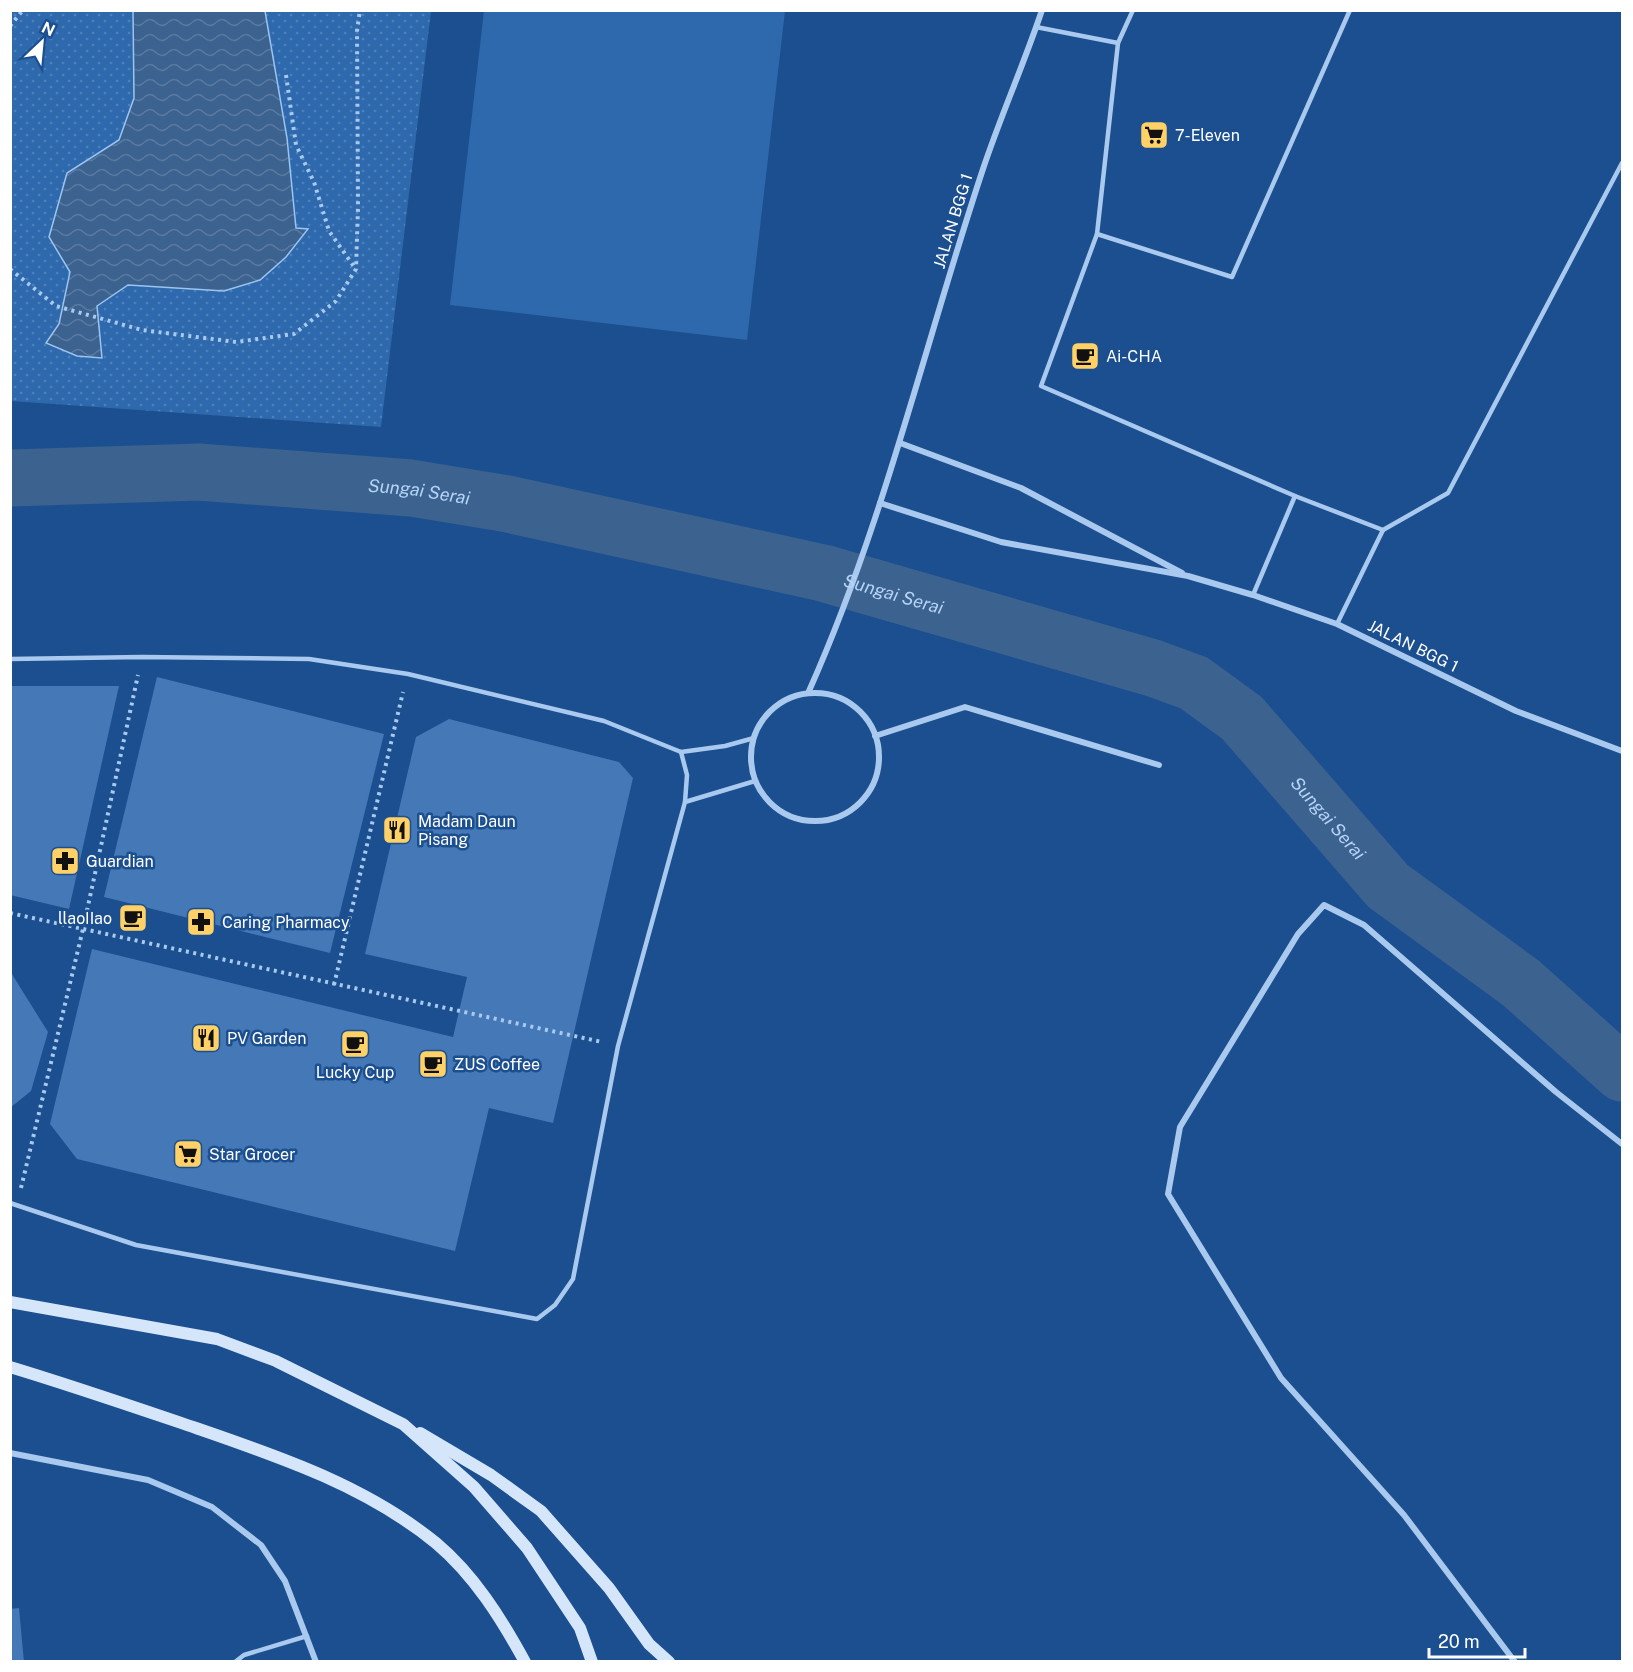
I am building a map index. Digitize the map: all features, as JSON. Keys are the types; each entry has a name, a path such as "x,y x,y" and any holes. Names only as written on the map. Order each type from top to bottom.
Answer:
{"main road":[{"path":"10,1302 217,1339 276,1361 403,1424 475,1464 541,1511 609,1588 649,1644 669,1662"},
{"path":"10,1367 294,1461 385,1506 436,1544 470,1576 507,1628 525,1662"},
{"path":"403,1424 474,1487 527,1548 580,1628 592,1662"}],"street":[{"name":"JALAN BGG 1","path":"809,692 837,630 868,543 983,168 1042,10"},
{"name":"JALAN BGG 1","path":"900,443 1021,488 1188,576"},
{"name":"JALAN BGG 1","path":"880,503 1001,542 1188,576 1253,595 1337,624 1516,711 1623,751"},
{"path":"809,692 836,697 856,708 870,725 879,745 879,768 872,789 858,806 839,817 817,822 795,819 769,803 755,781 750,758 754,738 763,720 776,706 809,692"},
{"path":"875,736 965,706 1159,765"},
{"path":"1515,1662 1404,1515 1281,1378 1168,1194 1180,1126 1298,934 1324,905 1365,925 1556,1092 1623,1144"},
{"path":"10,1453 148,1480 212,1507 261,1545 285,1581 316,1662"}],"lane":[{"path":"1133,10 1118,43 1097,234 1041,386 1295,496 1383,530"},
{"path":"1097,234 1232,277 1350,10"},
{"path":"1036,27 1118,43"},
{"path":"1337,624 1383,530 1448,493 1623,163"},
{"path":"1253,595 1295,496"},
{"path":"10,659 142,657 309,659 408,674 604,721 681,752 754,738"},
{"path":"10,1203 136,1245 537,1319 555,1305 573,1279 618,1046 685,802 687,775 681,752"},
{"path":"685,802 755,781"},
{"path":"235,1662 244,1655 307,1636"}],"path":[{"path":"10,26 23,10"},
{"path":"10,268 56,306 142,330 236,342 294,334 336,301 356,269 357,31 360,10"},
{"path":"286,75 296,145 314,182 329,231 356,269"},
{"path":"16,1206 83,929 142,657"},
{"path":"333,985 408,674"},
{"path":"10,913 618,1046"}],"shaded area":[{"path":"10,11 431,11 381,427 11,401"},
{"path":"484,11 785,11 747,340 450,305"}],"water":[{"path":"133,11 265,11 287,138 296,228 308,229 286,257 260,280 224,291 128,285 97,306 102,358 77,356 46,343 59,324 70,272 49,237 67,173 119,140 134,98"}],"building":[{"path":"157,677 384,734 330,953 104,897"},
{"path":"10,686 119,686 69,909 10,895"},
{"path":"449,719 619,762 633,778 553,1123 489,1108 455,1251 77,1159 50,1124 92,949 453,1037 467,977 365,954 416,737"},
{"path":"10,971 48,1032 31,1091 10,1108"},
{"path":"19,1608 24,1662 10,1662 10,1609"}],"waterway":[{"name":"Sungai Serai","path":"10,478 199,472 411,488 508,504 823,573 1153,668 1194,683 1242,718 1388,886 1521,983 1622,1073"}],"place":[{"name":"7-Eleven","path":"1154,135"},
{"name":"Ai-CHA","path":"1085,356"},
{"name":"Madam Daun Pisang","path":"397,830"},
{"name":"Guardian","path":"65,861"},
{"name":"llaoIIao","path":"133,918"},
{"name":"Caring Pharmacy","path":"201,922"},
{"name":"PV Garden","path":"206,1038"},
{"name":"Lucky Cup","path":"355,1044"},
{"name":"ZUS Coffee","path":"433,1064"},
{"name":"Star Grocer","path":"188,1154"}]}
